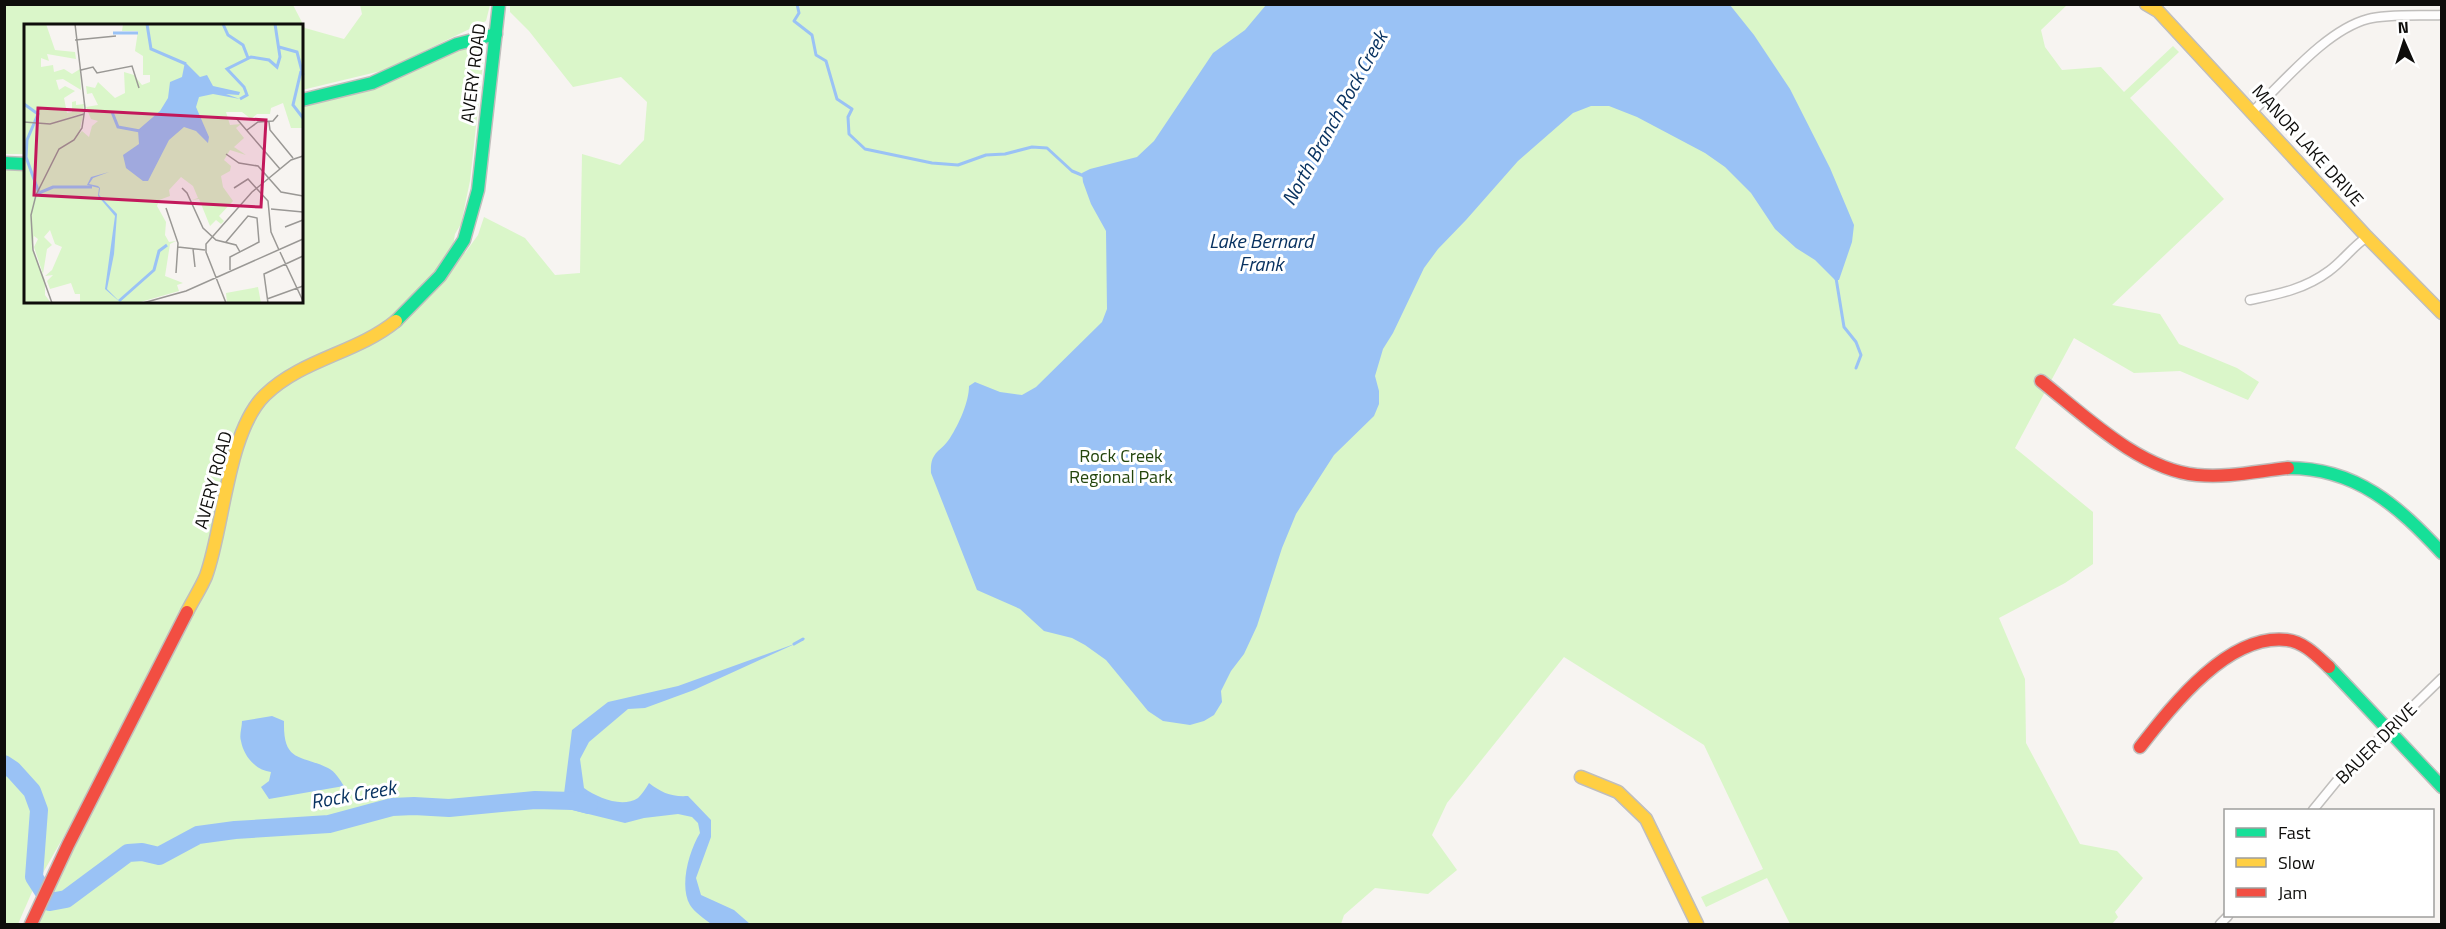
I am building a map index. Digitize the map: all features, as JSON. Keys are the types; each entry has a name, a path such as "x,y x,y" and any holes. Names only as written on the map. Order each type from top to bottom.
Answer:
{"street":[{"name":"AVERY ROAD","path":"31,924 38,905 156,669 206,576 236,452 244,430 258,404 285,378 382,333 398,321 440,276 464,240 478,190 499,4"},
{"name":"MANOR LAKE DRIVE","path":"2146,4 2158,11 2253,111 2367,237 2442,313"},
{"path":"2253,111 2322,45 2348,27 2368,19 2442,15"},
{"path":"303,100 372,83 457,44 496,33"},
{"path":"4,163 24,164"},
{"path":"2250,300 2292,291 2315,281 2367,237"},
{"path":"2041,381 2139,455 2182,474 2220,477 2290,468 2341,475 2386,497 2442,553"},
{"path":"2140,747 2163,716 2225,659 2242,648 2261,642 2286,640 2310,649 2442,787"},
{"name":"BAUER DRIVE","path":"2314,809 2340,777 2442,678"},
{"path":"1581,777 1618,792 1646,819 1697,924"}],"green space":[{"path":"5,4 293,5 303,24 24,24 24,154 5,154"},
{"name":"Rock Creek Regional Park","path":"2068,4 2041,30 2045,47 2062,70 2101,67 2124,92 2173,46 2179,52 2130,98 2224,199 2112,305 2160,314 2179,344 2237,368 2259,382 2248,400 2180,371 2134,373 2074,338 2015,448 2093,512 2093,564 2065,583 1999,618 2025,679 2026,743 2080,844 2117,851 2143,878 2115,912 2118,917 2112,924 1790,924 1767,878 1706,907 1701,897 1763,869 1704,745 1564,657 1447,803 1432,835 1457,870 1428,894 1375,888 1344,915 1341,924 27,924 41,889 69,845 209,581 239,451 262,405 292,379 383,336 460,251 465,253 478,235 484,217 525,238 555,275 580,273 582,154 620,165 644,140 647,102 621,77 573,87 529,31 510,12 510,5"},
{"path":"360,5 490,5 486,21 385,70 303,90 303,24 305,28 344,39 362,14"},
{"path":"478,41 477,51 484,54 470,181 461,224 455,234 453,246 435,272 393,316 253,401 244,416 233,445 202,572 76,815 32,892 18,924 4,924 4,167 24,168 24,303 303,303 303,104"}],"water":[{"name":"Lake Bernard Frank","path":"1266,5 1730,5 1754,35 1790,89 1830,168 1854,225 1852,242 1839,280 1835,280 1815,260 1796,248 1775,229 1751,193 1725,167 1705,153 1637,117 1609,106 1591,106 1573,113 1518,161 1438,249 1424,268 1383,349 1375,376 1379,391 1379,404 1374,416 1334,455 1296,514 1282,548 1257,626 1244,654 1231,671 1221,691 1222,702 1214,715 1190,725 1163,721 1148,711 1106,660 1085,645 1072,638 1044,631 1020,609 977,590 931,473 931,466 934,456 950,438 960,420 969,386 975,382 1000,392 1022,395 1036,387 1102,322 1107,309 1106,231 1091,204 1082,173 1137,157 1154,141 1213,53 1245,30"},
{"path":"797,643 694,690 645,708 628,709 589,742 580,759 584,788 596,795 610,801 632,801 638,798 649,783 667,794 688,796 711,820 711,837 696,878 701,895 734,910 750,924 711,924 690,905 685,888 692,849 700,833 698,823 692,817 678,814 625,823 568,809 564,794 572,730 608,702 678,686"},
{"path":"272,716 284,721 284,735 290,751 331,769 344,786 269,799 261,787 269,781 271,772 260,769 252,762 245,752 240,737 242,721"}],"waterway":[{"path":"797,4 799,13 794,21 812,35 816,55 826,61 837,99 852,109 848,117 849,134 865,149 932,163 958,165 986,155 1005,154 1032,147 1047,148 1072,171 1084,176"},
{"path":"1836,278 1844,327 1856,342 1861,355 1856,368"},
{"name":"North Branch Rock Creek","path":"794,644 803,639"},
{"name":"Rock Creek","path":"4,764 13,770 32,791 39,810 34,877 50,902 66,899 128,853 142,852 159,856 198,835 235,830 329,824 392,807 449,808 535,800 574,801 589,805"}],"traffic: fast":[{"path":"396,321 440,276 464,240 478,190 499,4"},
{"path":"303,100 372,83 457,44 496,34"},
{"path":"4,163 24,164"},
{"path":"2288,468 2335,475 2374,493 2392,505 2442,553"},
{"path":"2329,667 2442,787"}],"traffic: slow":[{"path":"2146,4 2158,11 2367,237 2442,313"},
{"path":"187,612 206,576 234,456 252,411 265,395 280,383 312,364 381,332 396,321"},
{"path":"1581,777 1618,792 1646,819 1697,924"}],"traffic: jam":[{"path":"2041,381 2114,439 2155,463 2176,471 2220,476 2288,468"},
{"path":"31,924 68,845 187,612"},
{"path":"2140,747 2185,693 2223,660 2244,648 2265,641 2293,641 2310,650 2329,667"}]}
